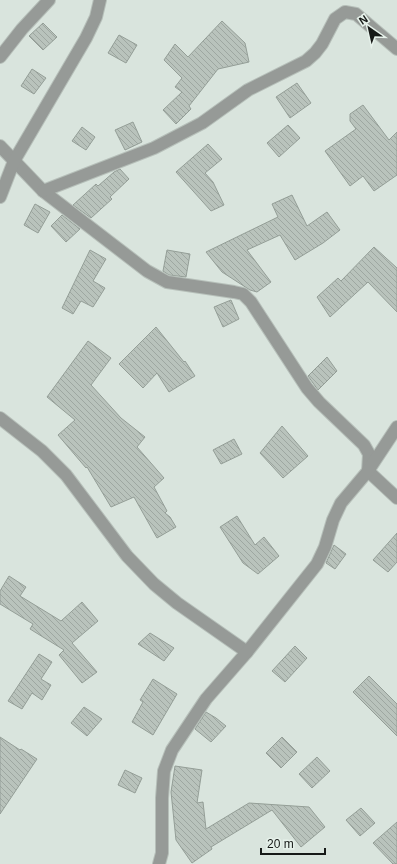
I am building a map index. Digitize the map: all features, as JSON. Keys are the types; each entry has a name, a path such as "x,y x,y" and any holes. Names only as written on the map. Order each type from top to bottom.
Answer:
{"street":[{"path":"0,57 22,29 49,0"},
{"path":"0,196 14,161 86,38 96,16 100,0"},
{"path":"43,191 154,148 202,123 248,90 306,61 315,53 335,19 345,12 356,14 397,49"},
{"path":"0,146 43,191 147,271 167,282 243,294 251,302 307,388 319,402 364,445 368,454 368,470 397,498"},
{"path":"0,418 42,451 66,475 127,556 154,584 177,603 247,652"},
{"path":"159,864 162,853 162,798 164,771 172,750 206,700 247,652 317,564 325,547 341,503 368,470 397,427"}],"building":[{"path":"222,21 245,43 249,62 218,69 189,106 191,109 176,124 163,110 182,92 175,87 182,78 164,60 175,44 188,57"},
{"path":"43,23 57,37 43,50 29,36"},
{"path":"119,35 137,45 126,63 108,53"},
{"path":"32,69 46,78 34,94 21,86"},
{"path":"297,83 311,103 290,118 276,97"},
{"path":"363,105 389,140 397,132 397,175 374,191 363,176 350,186 325,151 356,129 350,121 350,114"},
{"path":"133,122 142,142 125,150 115,130"},
{"path":"288,125 300,138 279,157 267,143"},
{"path":"82,127 95,137 86,150 72,141"},
{"path":"208,144 222,159 205,173 213,182 224,205 211,211 176,172"},
{"path":"120,169 129,179 110,197 112,199 91,218 73,205 96,184 98,186 114,172"},
{"path":"292,195 307,226 327,212 340,230 323,243 295,260 280,235 247,250 271,282 257,292 250,290 222,272 206,252 278,217 272,204"},
{"path":"35,204 50,212 38,233 24,225"},
{"path":"62,215 80,229 66,242 51,226"},
{"path":"374,247 397,268 397,312 368,282 330,317 317,297 338,278 341,281"},
{"path":"90,250 106,259 93,281 105,288 93,307 81,301 73,314 62,308"},
{"path":"167,250 190,254 186,277 169,275 163,271"},
{"path":"231,300 239,319 223,327 214,307"},
{"path":"156,327 184,362 185,361 195,376 169,392 157,373 143,388 119,364"},
{"path":"88,341 111,358 91,385 121,418 145,437 137,447 164,478 154,487 167,511 165,513 170,517 176,527 157,538 134,497 111,507 87,467 86,468 58,435 75,420 47,397"},
{"path":"327,357 337,371 318,390 308,376"},
{"path":"282,426 308,456 283,478 260,453"},
{"path":"234,439 242,454 221,464 213,450"},
{"path":"237,516 255,545 264,537 279,556 258,574 243,563 220,527"},
{"path":"397,533 397,562 388,572 373,560"},
{"path":"334,545 346,554 335,569 326,563"},
{"path":"9,576 26,587 20,596 61,621 82,602 98,621 72,643 97,672 82,683 59,655 64,650 30,629 33,624 0,604 0,591"},
{"path":"150,633 174,648 164,661 138,644"},
{"path":"295,646 307,658 285,682 272,671"},
{"path":"39,654 52,662 41,679 51,685 42,700 32,693 22,709 8,701"},
{"path":"369,676 397,704 397,736 353,692"},
{"path":"153,679 177,694 153,735 132,722 143,702 140,700"},
{"path":"84,707 102,719 87,736 71,723"},
{"path":"206,712 226,726 211,742 195,729"},
{"path":"0,737 37,759 0,814"},
{"path":"282,737 297,752 281,768 266,753"},
{"path":"317,757 330,771 312,788 299,774"},
{"path":"175,766 202,770 197,803 203,802 206,829 249,803 309,807 325,827 301,847 272,810 211,847 212,849 192,863 176,840 171,792"},
{"path":"125,770 142,778 135,793 118,785"},
{"path":"361,808 375,823 360,836 346,820"},
{"path":"397,822 397,864 393,864 373,843"}]}
